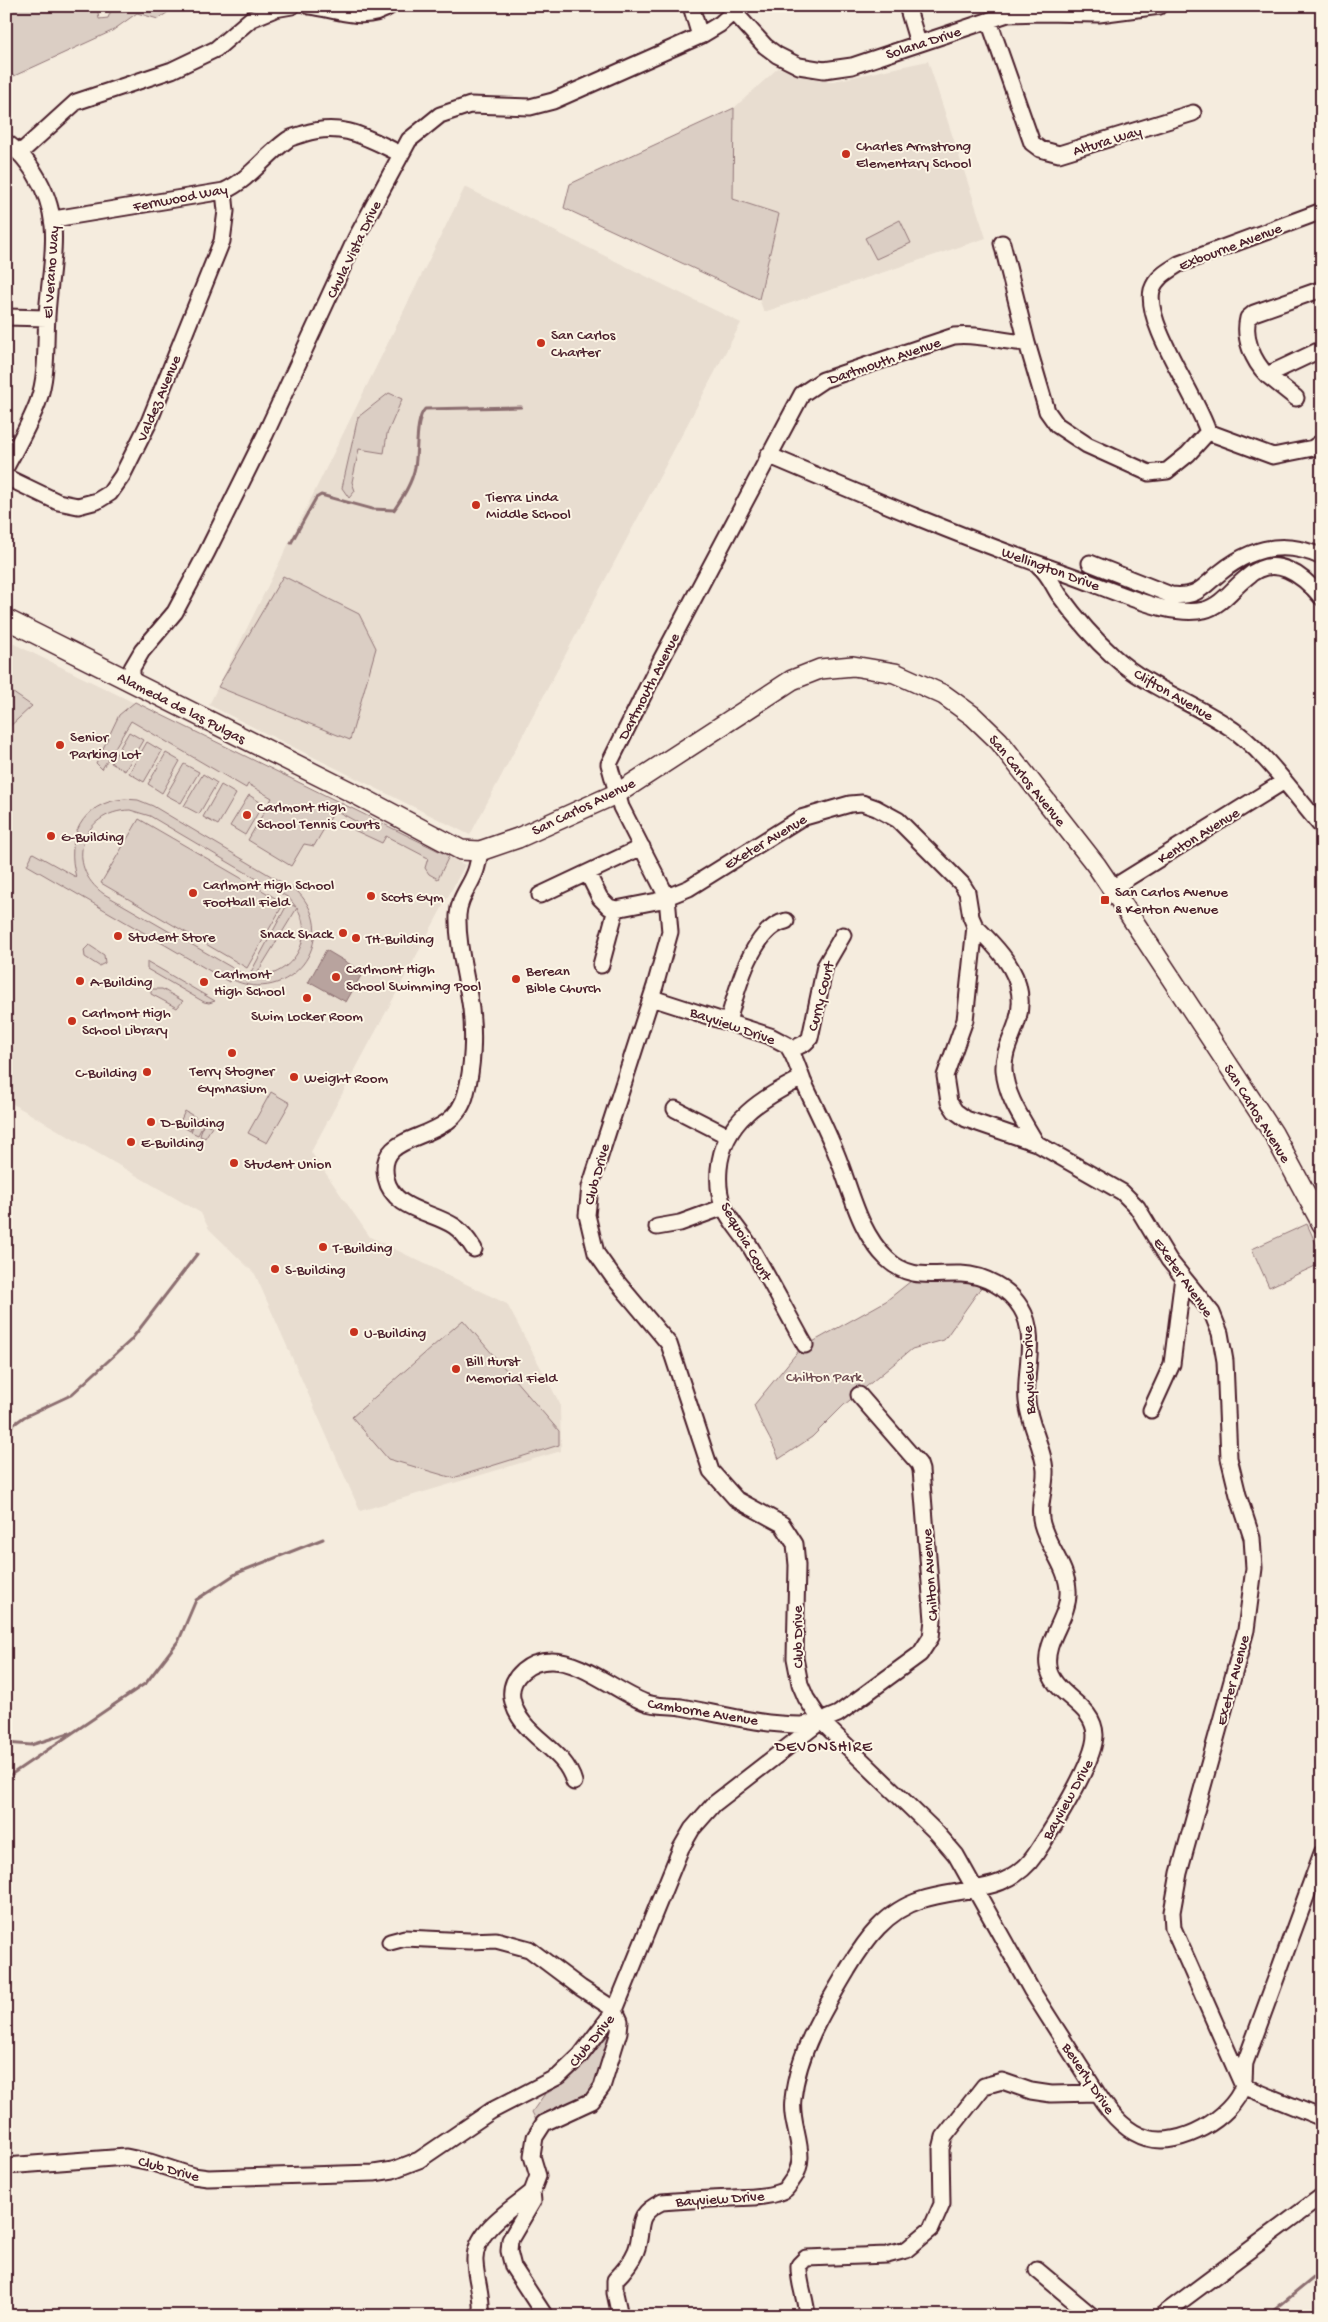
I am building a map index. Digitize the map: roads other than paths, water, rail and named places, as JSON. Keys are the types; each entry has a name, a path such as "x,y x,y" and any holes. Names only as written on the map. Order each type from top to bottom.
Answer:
{"main road":[{"name":"Alameda de las Pulgas","path":"6,619 357,795"},
{"name":"San Carlos Avenue","path":"357,795 461,850 480,851 518,838 618,793 792,680 820,669 853,666 895,672 944,695 973,716 999,741 1112,888 1273,1133 1322,1224"}],"street":[{"path":"6,142 21,152 76,102 172,70 216,49 252,18 275,8 292,6"},
{"path":"310,6 358,16 382,12 390,6"},
{"path":"691,6 700,36"},
{"path":"907,6 918,43"},
{"name":"Solana Drive","path":"737,10 764,46 776,55 812,68 837,69 852,66 989,21 1007,10 1099,14 1160,6"},
{"name":"Chula Vista Drive","path":"132,682 132,668 135,662 175,612 207,552 265,435 356,238 409,140 440,115 470,105 530,107 553,101 700,36 737,10"},
{"name":"Altura Way","path":"989,21 1032,142 1040,149 1059,154 1192,114"},
{"name":"Fernwood Way","path":"54,219 224,191 240,184 287,139 313,130 331,128 355,132 401,154"},
{"name":"El Verano Way","path":"6,467 40,394 45,375 47,318 54,254 54,219 44,188 21,152"},
{"name":"Valdez Avenue","path":"6,477 58,502 78,506 97,501 110,493 122,476 149,422 222,240 226,211 224,191"},
{"name":"Exbourne Avenue","path":"1208,432 1153,317 1152,289 1161,275 1179,264 1322,211"},
{"path":"1002,243 1046,411 1056,426 1087,445 1149,473 1167,472 1188,454 1208,432 1273,456 1313,448 1322,442"},
{"path":"1296,398 1258,366 1250,347 1245,327 1248,318 1254,314 1322,289"},
{"path":"6,316 47,318"},
{"name":"Dartmouth Avenue","path":"618,793 609,764 768,455 802,394 823,380 954,336 971,334 1004,342 1027,342"},
{"path":"1267,375 1322,349"},
{"name":"Wellington Drive","path":"768,455 1028,561 1163,608 1187,612 1205,610 1217,604 1248,575 1266,568 1279,567 1295,571 1306,579 1322,598"},
{"path":"1090,563 1171,595 1184,596 1200,591 1231,564 1257,550 1278,546 1307,550 1322,557"},
{"path":"1248,555 1255,572"},
{"name":"Clifton Avenue","path":"1028,561 1047,572 1059,594 1084,627 1114,657 1143,678 1230,727 1252,746 1322,827"},
{"name":"Kenton Avenue","path":"1112,888 1283,782"},
{"name":"Club Drive","path":"6,2166 126,2157 150,2162 193,2176 208,2178 374,2173 393,2170 419,2160 491,2112 559,2076 580,2056 615,2010 683,1843 692,1829 714,1804 821,1721 802,1692 797,1671 797,1550 792,1538 782,1524 736,1500 718,1482 704,1454 673,1352 660,1333 599,1258 589,1233 587,1211 590,1187 652,998 670,932 667,897 621,807 618,793"},
{"name":"Exeter Avenue","path":"616,909 657,901 689,888 801,818 836,807 862,804 876,808 898,820 962,884 967,892 971,917 975,926 965,1020 945,1076 949,1102 955,1111 966,1119 1036,1143 1122,1192 1137,1207 1169,1260 1212,1314 1220,1333 1225,1361 1230,1458 1238,1495 1252,1538 1254,1568 1246,1630 1179,1873 1172,1912 1173,1928 1178,1943 1243,2086"},
{"path":"540,895 642,847"},
{"path":"474,1249 468,1239 454,1226 406,1204 394,1196 387,1181 385,1167 388,1156 396,1146 411,1138 429,1133 451,1120 459,1112 466,1094 472,1023 458,913 461,899 476,870 480,851"},
{"path":"588,874 603,902 616,909 601,965"},
{"path":"728,1022 742,974 749,960 771,928 778,922 786,921"},
{"path":"975,926 1006,957 1018,985 1020,999 1019,1015 1006,1052 1005,1077 1012,1099 1036,1143"},
{"name":"Curry Court","path":"791,1050 805,1043 810,1038 825,966 843,935"},
{"name":"Bayview Drive","path":"620,2316 615,2293 615,2280 630,2264 637,2249 640,2225 648,2208 662,2202 763,2196 777,2193 784,2191 798,2174 801,2156 792,2103 801,2059 832,1996 870,1935 890,1916 918,1901 958,1891 978,1890 1012,1876 1031,1860 1085,1766 1093,1749 1095,1738 1090,1716 1052,1679 1048,1668 1049,1651 1068,1595 1066,1578 1041,1521 1040,1511 1045,1472 1027,1402 1029,1328 1022,1309 1001,1287 965,1274 926,1276 911,1274 897,1267 883,1255 858,1214 836,1153 791,1050 781,1041 652,998"},
{"name":"Sequoia Court","path":"802,1078 755,1105 738,1122 728,1136 722,1153 719,1171 724,1207 752,1249 805,1346"},
{"path":"675,1109 728,1136"},
{"path":"657,1227 674,1225 724,1207"},
{"path":"1151,1410 1172,1364 1182,1277"},
{"name":"Chilton Avenue","path":"821,1721 838,1714 920,1654 931,1637 933,1629 921,1470 919,1464 859,1395"},
{"name":"Camborne Avenue","path":"574,1782 567,1766 522,1723 513,1700 514,1683 519,1675 525,1669 541,1661 562,1661 654,1705 674,1706 794,1725 821,1721"},
{"name":"Beverly Drive","path":"821,1721 937,1833 956,1855 978,1890 1032,1991 1097,2093 1122,2124 1147,2138 1159,2140 1182,2137 1212,2122 1234,2102 1243,2086 1245,2063 1322,1853"},
{"path":"390,1942 405,1938 469,1941 496,1940 529,1948 581,1988 615,2010 620,2021 619,2032 602,2087 592,2101 544,2123 536,2137 532,2156 538,2176 532,2192 532,2203 510,2240 509,2251 513,2267 545,2316"},
{"path":"807,2316 798,2278 799,2265 806,2258 887,2255 906,2250 931,2230 942,2204 941,2148 944,2137 984,2086 1002,2081 1031,2091 1051,2094 1097,2093"},
{"path":"1243,2086 1320,2113"},
{"path":"481,2316 482,2304 475,2260 479,2243 488,2230 532,2192"},
{"path":"1161,2316 1322,2196"},
{"path":"1037,2270 1092,2316"}],"waterway":[{"path":"291,543 316,498 321,495 372,509 394,510 407,490 414,473 418,428 425,409 521,407"},
{"path":"6,1430 24,1417 71,1395 131,1340 197,1254"},
{"path":"6,1778 146,1683 179,1640 196,1600 237,1573 323,1539"},
{"path":"6,1743 31,1745 69,1733"},
{"path":"1267,2316 1322,2271"}],"place":[{"name":"Charles Armstrong Elementary School","path":"846,154"},
{"name":"San Carlos Charter","path":"541,343"},
{"name":"Tierra Linda Middle School","path":"476,505"},
{"name":"Senior Parking Lot","path":"60,745"},
{"name":"Carlmont High School Tennis Courts","path":"247,815"},
{"name":"G-Building","path":"51,836"},
{"name":"Carlmont High School Football Field","path":"193,893"},
{"name":"Scots Gym","path":"371,896"},
{"name":"San Carlos Avenue & Kenton Avenue","path":"1105,900"},
{"name":"Snack Shack","path":"343,933"},
{"name":"Student Store","path":"118,936"},
{"name":"TH-Building","path":"356,938"},
{"name":"Carlmont High School Swimming Pool","path":"336,977"},
{"name":"Berean Bible Church","path":"516,979"},
{"name":"A-Building","path":"80,981"},
{"name":"Carlmont High School","path":"204,982"},
{"name":"Swim Locker Room","path":"307,998"},
{"name":"Carlmont High School Library","path":"72,1021"},
{"name":"Terry Stogner Gymnasium","path":"232,1053"},
{"name":"C-Building","path":"147,1072"},
{"name":"Weight Room","path":"294,1077"},
{"name":"D-Building","path":"151,1122"},
{"name":"E-Building","path":"131,1142"},
{"name":"Student Union","path":"234,1163"},
{"name":"T-Building","path":"323,1247"},
{"name":"S-Building","path":"275,1269"},
{"name":"U-Building","path":"354,1332"},
{"name":"Bill Hurst Memorial Field","path":"456,1369"}],"district":[{"name":"DEVONSHIRE","path":"824,1745"}],"park label":[{"name":"Chilton Park","path":"824,1376"}]}
